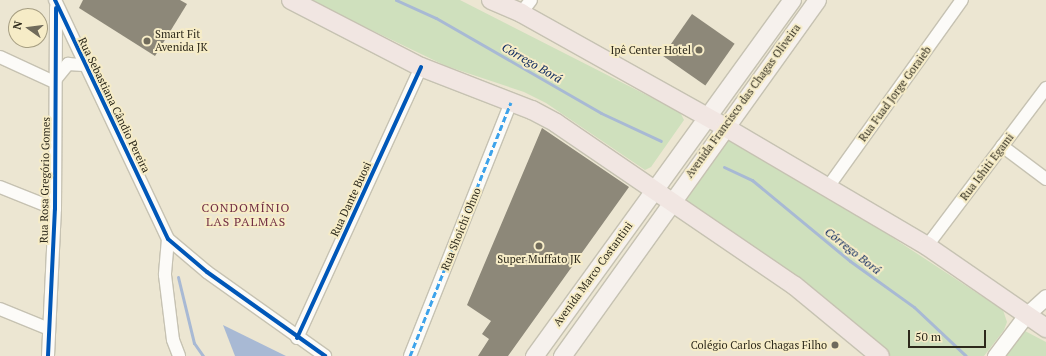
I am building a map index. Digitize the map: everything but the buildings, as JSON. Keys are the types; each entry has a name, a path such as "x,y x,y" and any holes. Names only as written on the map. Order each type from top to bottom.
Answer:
{"main road":[{"path":"291,0 421,67 511,102 556,124 653,192 794,286 880,356"},
{"path":"491,0 526,7 707,117 927,246 1046,328"},
{"name":"Avenida Francisco das Chagas Oliveira","path":"653,192 792,0"},
{"name":"Avenida Francisco das Chagas Oliveira","path":"670,203 817,0"},
{"name":"Avenida Marco Costantini","path":"534,356 653,192"},
{"name":"Avenida Marco Costantini","path":"562,356 670,203"},
{"path":"632,220 649,232"}],"street":[{"name":"Rua Fuad Jorge Goraieb","path":"828,187 962,0"},
{"name":"Rua Sebastiana Cândio Pereira","path":"55,2 168,239"},
{"name":"Rua Rosa Gregório Gomes","path":"48,356 55,209 55,2"},
{"path":"0,57 54,82 68,64 84,65"},
{"name":"Rua Dante Buosi","path":"297,338 421,67"},
{"name":"Rua Ishiti Egami","path":"927,246 1046,88"},
{"name":"Rua Shoichi Ohno","path":"410,356 511,102"},
{"path":"1002,146 1046,179"},
{"path":"0,187 55,209"},
{"path":"168,239 207,272 297,338 325,356"},
{"path":"168,239 165,275 172,340 179,356"},
{"path":"995,356 1026,315 1046,297"},
{"path":"0,309 49,330"}],"green space":[{"path":"309,0 460,0 680,112 684,120 651,167 645,170 546,103 524,92 446,66"},
{"path":"727,139 875,226 1003,310 1007,322 1004,330 984,356 890,356 798,282 685,205 683,197"},
{"path":"1025,331 1046,342 1046,356 1002,356"}],"water":[{"path":"223,325 286,356 235,356"}],"waterway":[{"name":"Córrego Borá","path":"396,0 436,18 601,113 661,141"},
{"name":"Córrego Borá","path":"724,167 752,180 850,261 914,307 966,356"},
{"path":"178,277 194,343 203,356"}],"marked path":[{"path":"410,356 511,102"}],"cycle path":[{"path":"55,0 168,239 207,272 325,356"},
{"path":"48,356 55,209 56,8"},
{"path":"297,338 421,67"}],"place":[{"name":"Smart Fit Avenida JK","path":"147,41"},
{"name":"Ipê Center Hotel","path":"699,50"},
{"name":"Super Muffato JK","path":"539,246"},
{"name":"Colégio Carlos Chagas Filho","path":"835,345"}],"district":[{"name":"CONDOMÍNIO LAS PALMAS","path":"246,215"}]}
